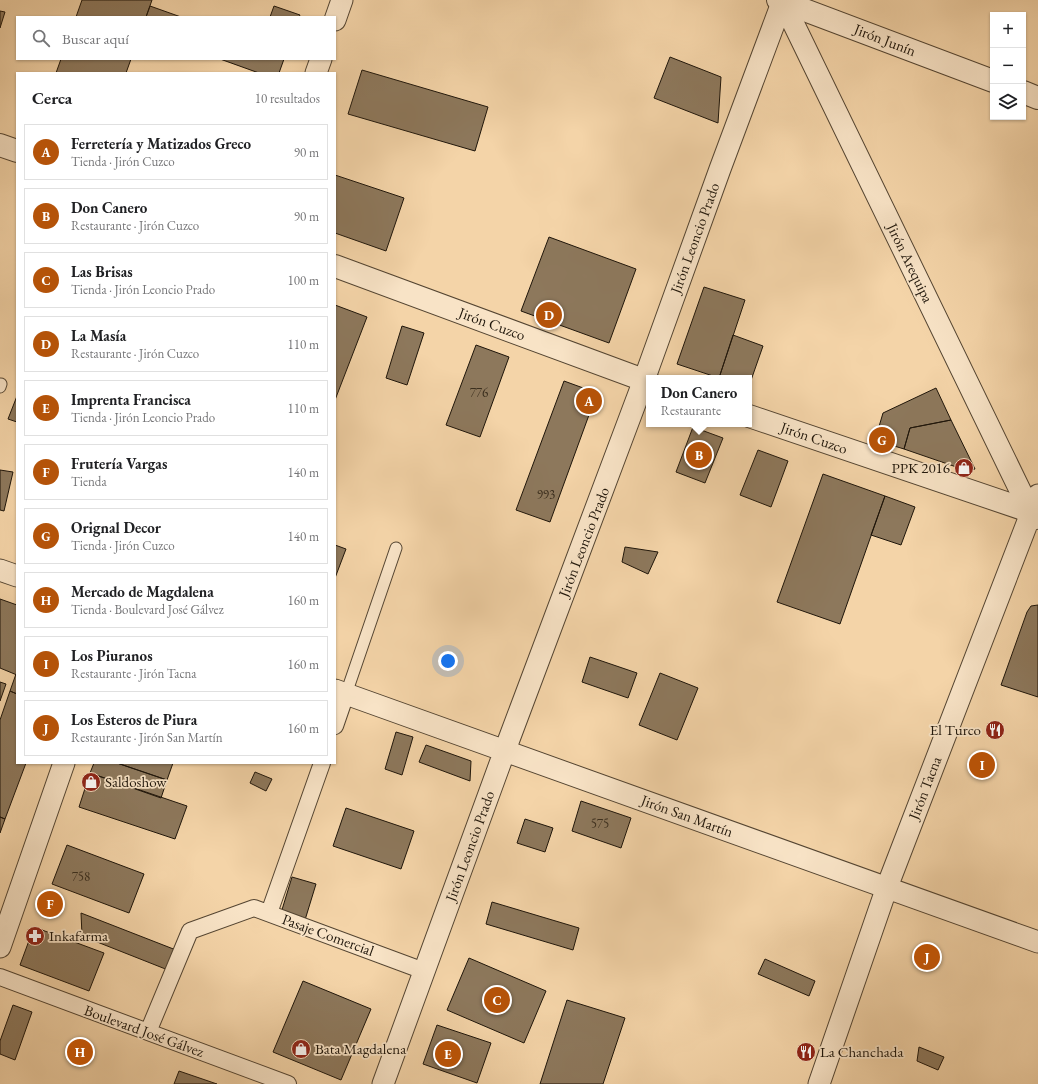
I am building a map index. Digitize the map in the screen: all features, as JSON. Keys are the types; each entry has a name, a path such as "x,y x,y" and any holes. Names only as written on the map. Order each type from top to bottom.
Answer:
{"street":[{"path":"336,17 342,0"},
{"name":"Jirón Junín","path":"781,0 990,80"},
{"name":"Jirón Leoncio Prado","path":"649,375 720,169 781,0"},
{"name":"Jirón Arequipa","path":"781,0 1036,512"},
{"path":"316,72 321,60"},
{"path":"1026,93 1038,98"},
{"path":"0,145 16,151"},
{"name":"Jirón Cuzco","path":"336,266 646,381"},
{"name":"Jirón Leoncio Prado","path":"383,1084 505,750 646,384"},
{"name":"Jirón Cuzco","path":"752,417 1036,512"},
{"name":"Jirón Tacna","path":"819,1084 887,888 1036,512"},
{"path":"0,570 16,576"},
{"path":"336,720 341,692"},
{"name":"Jirón San Martín","path":"341,692 1038,942"},
{"path":"0,948 64,764"},
{"name":"Pasaje Comercial","path":"322,764 269,913 424,970"},
{"path":"148,1032 190,932 254,908 269,913"},
{"name":"Boulevard José Gálvez","path":"0,977 288,1084"}],"lane":[{"path":"341,692 396,548"}],"building":[{"path":"82,0 152,0 146,16 76,16"},
{"path":"150,6 178,16 146,16"},
{"path":"274,6 300,15 300,16 270,16"},
{"path":"0,11 5,12 0,28"},
{"path":"670,57 721,77 718,123 654,98"},
{"path":"61,60 131,60 126,72 56,72"},
{"path":"223,60 284,60 279,72 256,72"},
{"path":"362,70 488,107 475,151 348,114"},
{"path":"336,175 404,198 386,251 336,233"},
{"path":"549,237 636,269 609,343 521,311"},
{"path":"704,287 745,300 720,375 710,375 677,364"},
{"path":"336,305 367,317 336,397"},
{"path":"402,326 424,333 407,385 386,378"},
{"path":"733,335 763,346 752,377 752,375 720,375"},
{"path":"476,345 509,357 480,437 446,425"},
{"path":"564,381 597,393 550,522 516,510"},
{"path":"936,388 951,420 910,428 904,449 875,440 883,413"},
{"path":"16,399 16,422 8,419"},
{"path":"951,420 975,469 968,471 904,449 910,428"},
{"path":"693,427 723,438 705,483 676,472"},
{"path":"758,450 788,461 771,507 740,495"},
{"path":"0,470 13,472 4,511 0,510"},
{"path":"823,474 885,496 840,624 777,602"},
{"path":"885,496 915,507 901,545 871,535"},
{"path":"336,545 346,549 336,575"},
{"path":"625,547 658,552 648,574 622,562"},
{"path":"0,599 16,605 16,675 0,668"},
{"path":"1038,605 1038,697 1001,685 1027,612 1031,606"},
{"path":"590,657 637,673 628,698 582,682"},
{"path":"660,673 698,688 677,740 639,725"},
{"path":"16,674 16,694 10,691"},
{"path":"0,682 6,684 0,701"},
{"path":"10,691 16,694 16,764 26,764 5,819 0,817 0,720"},
{"path":"396,732 413,737 402,775 385,769"},
{"path":"426,745 471,761 470,781 419,762"},
{"path":"94,764 120,764 167,780 161,798 90,773"},
{"path":"120,764 173,764 167,780"},
{"path":"255,772 272,779 266,791 250,783"},
{"path":"90,773 187,806 175,839 79,807"},
{"path":"581,801 631,818 621,848 572,831"},
{"path":"346,808 414,831 401,869 333,846"},
{"path":"0,817 5,819 0,833"},
{"path":"525,819 553,828 545,852 517,843"},
{"path":"67,845 144,874 129,913 52,884"},
{"path":"292,877 316,884 305,920 281,913"},
{"path":"492,902 579,928 573,950 486,924"},
{"path":"81,913 176,950 168,970 82,936"},
{"path":"34,927 104,953 89,991 20,965"},
{"path":"469,958 546,991 524,1043 447,1010"},
{"path":"765,959 815,981 809,996 758,974"},
{"path":"303,981 371,1009 341,1080 273,1052"},
{"path":"567,1000 625,1018 603,1084 540,1084"},
{"path":"13,1005 32,1012 15,1060 0,1054 0,1041"},
{"path":"437,1025 491,1043 477,1083 423,1064"},
{"path":"919,1047 944,1057 938,1070 917,1061"},
{"path":"179,1071 217,1084 174,1084"}],"place":[{"name":"La Masía","path":"549,315"},
{"name":"Ferretería y Matizados Greco","path":"589,401"},
{"name":"Orignal Decor","path":"882,440"},
{"name":"Don Canero","path":"699,455"},
{"name":"PPK 2016","path":"964,468"},
{"name":"El Turco","path":"995,730"},
{"name":"Los Piuranos","path":"982,765"},
{"name":"Saldoshow","path":"91,782"},
{"name":"Frutería Vargas","path":"50,904"},
{"name":"Inkafarma","path":"35,936"},
{"name":"Los Esteros de Piura","path":"927,957"},
{"name":"Las Brisas","path":"497,1000"},
{"name":"Bata Magdalena","path":"301,1049"},
{"name":"Mercado de Magdalena","path":"80,1052"},
{"name":"La Chanchada","path":"806,1052"},
{"name":"Imprenta Francisca","path":"448,1054"}]}
